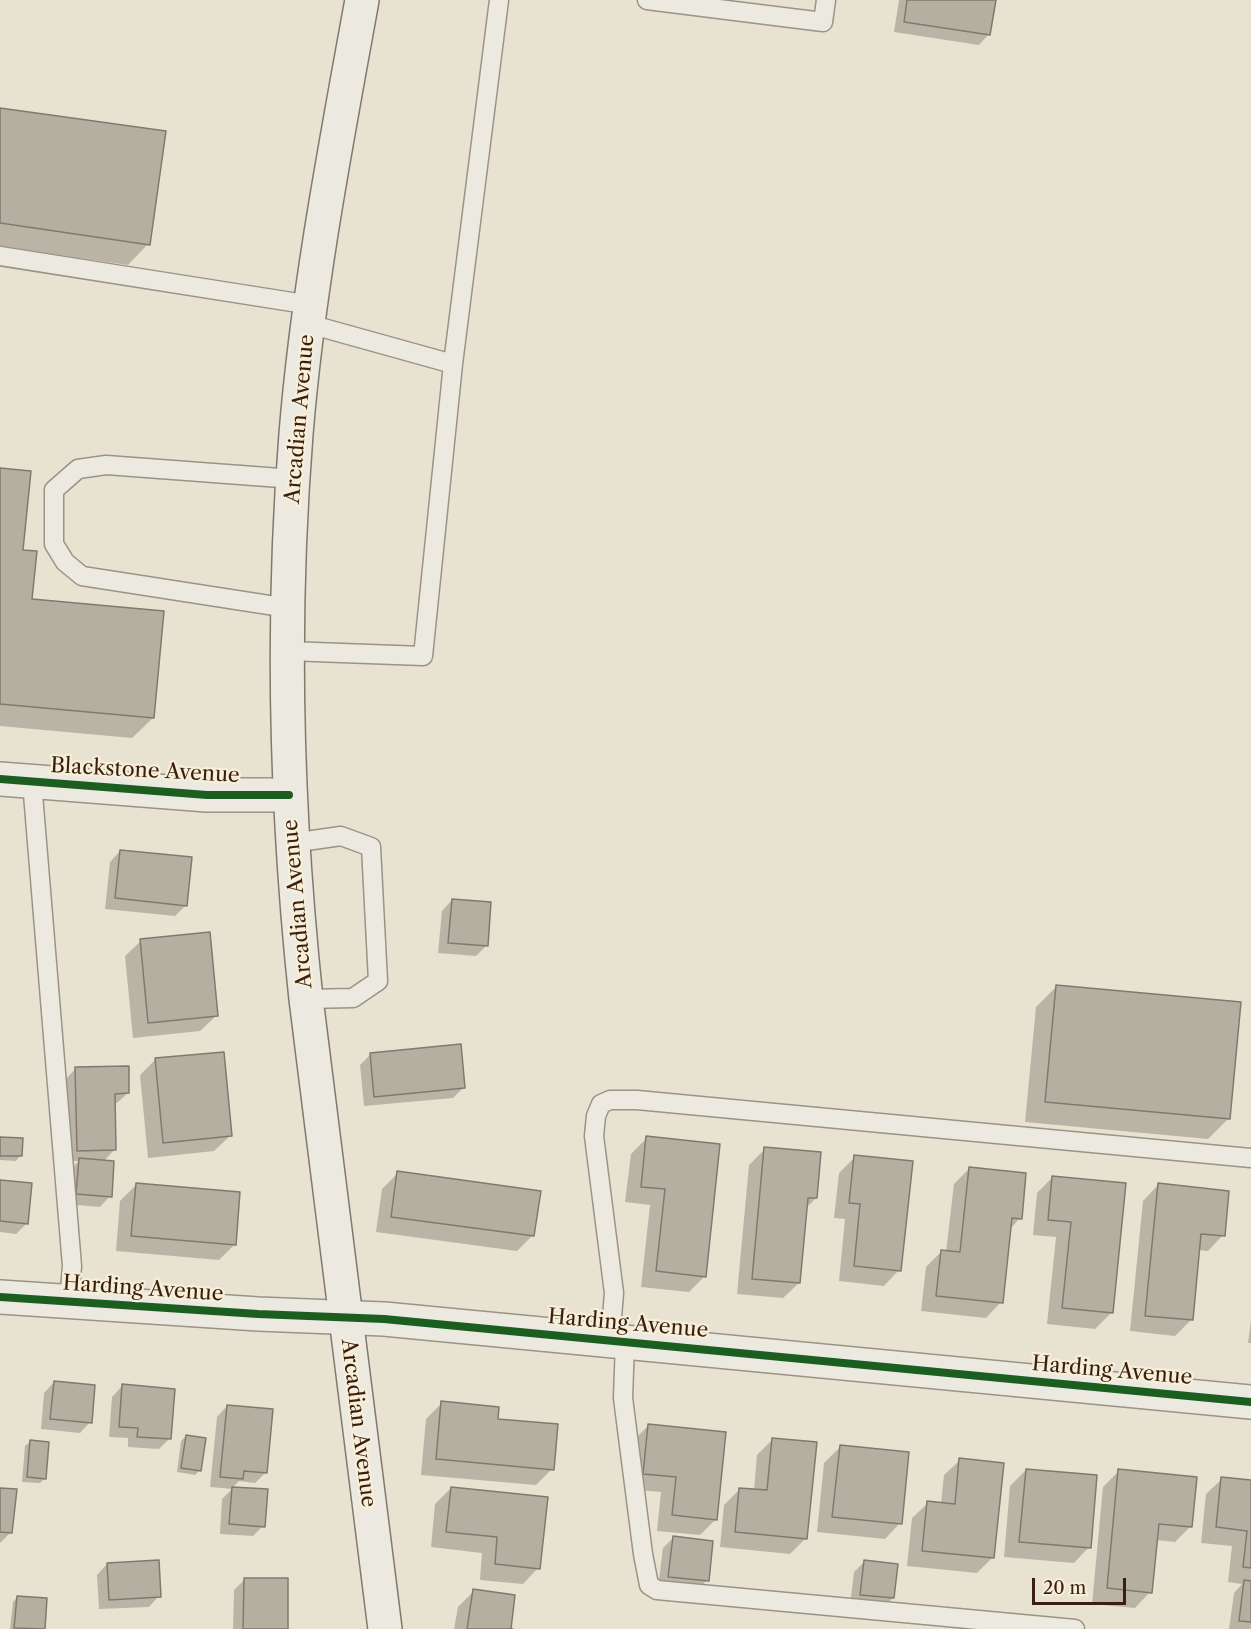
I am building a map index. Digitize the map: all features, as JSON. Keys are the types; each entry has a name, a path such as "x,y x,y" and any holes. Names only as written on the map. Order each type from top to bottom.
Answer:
{"main road":[{"name":"Arcadian Avenue","path":"362,0 310,314 296,434 288,608 289,795 306,999 384,1629"},
{"name":"Blackstone Avenue","path":"0,779 207,795 289,795"},
{"name":"Harding Avenue","path":"0,1297 384,1320 1251,1402"}],"lane":[{"path":"288,651 423,656 453,364 499,0"},
{"path":"646,0 823,22 826,0"},
{"path":"0,256 310,314 453,364"},
{"path":"288,608 82,576 65,562 54,544 54,490 78,469 106,465 294,479"},
{"path":"32,782 72,1266 69,1302"},
{"path":"292,843 340,836 371,847 378,981 353,998 306,999"},
{"path":"1075,1629 657,1590 649,1586 622,1398 614,1293 594,1137 596,1116 601,1104 610,1100 637,1100 1251,1158"}],"building":[{"path":"907,0 996,0 990,35 904,22"},
{"path":"0,108 166,131 150,245 0,223"},
{"path":"0,468 31,471 23,550 37,551 32,599 164,611 154,718 0,704"},
{"path":"120,850 192,857 187,906 115,898"},
{"path":"452,899 491,902 488,946 448,943"},
{"path":"210,932 218,1016 148,1023 140,939"},
{"path":"1056,985 1241,1002 1230,1119 1045,1102"},
{"path":"461,1044 465,1088 374,1097 370,1053"},
{"path":"224,1052 232,1136 163,1143 155,1058"},
{"path":"129,1066 129,1093 115,1094 116,1150 77,1151 75,1067"},
{"path":"646,1136 720,1144 706,1277 656,1271 665,1189 641,1187"},
{"path":"0,1137 23,1138 22,1156 0,1156"},
{"path":"764,1147 821,1152 817,1198 808,1198 800,1283 752,1279"},
{"path":"854,1155 913,1161 901,1271 854,1266 860,1204 849,1203"},
{"path":"79,1158 114,1161 112,1197 76,1194"},
{"path":"969,1167 1026,1173 1022,1219 1012,1218 1003,1303 936,1296 941,1250 960,1252"},
{"path":"397,1171 541,1191 534,1236 391,1217"},
{"path":"1052,1176 1126,1183 1113,1313 1062,1308 1071,1222 1048,1220"},
{"path":"0,1180 32,1183 28,1224 0,1221"},
{"path":"136,1183 240,1192 236,1245 131,1236"},
{"path":"1158,1183 1229,1191 1225,1236 1201,1234 1193,1320 1145,1316"},
{"path":"54,1381 95,1385 92,1423 50,1419"},
{"path":"122,1384 175,1389 171,1439 137,1437 138,1428 119,1427"},
{"path":"441,1401 499,1407 498,1419 558,1424 554,1470 436,1459"},
{"path":"227,1405 273,1409 267,1473 244,1471 243,1479 220,1477"},
{"path":"648,1424 726,1432 717,1520 672,1515 676,1477 643,1474"},
{"path":"186,1435 206,1438 201,1471 181,1468"},
{"path":"772,1438 817,1442 807,1539 735,1532 739,1488 767,1490"},
{"path":"30,1440 49,1442 46,1479 27,1477"},
{"path":"840,1445 909,1452 902,1524 832,1517"},
{"path":"959,1458 1004,1463 994,1558 922,1551 927,1501 955,1504"},
{"path":"1026,1469 1097,1475 1091,1548 1019,1542"},
{"path":"1118,1469 1197,1477 1192,1527 1159,1524 1152,1593 1107,1588"},
{"path":"1221,1477 1251,1480 1251,1568 1243,1567 1247,1531 1216,1527"},
{"path":"232,1487 268,1489 265,1527 229,1524"},
{"path":"451,1487 548,1497 540,1569 495,1564 497,1537 446,1532"},
{"path":"0,1488 17,1489 12,1533 0,1532"},
{"path":"673,1536 713,1541 709,1581 668,1577"},
{"path":"159,1560 161,1597 109,1600 107,1563"},
{"path":"864,1560 898,1564 894,1598 860,1595"},
{"path":"244,1578 288,1578 288,1629 243,1629"},
{"path":"1244,1580 1251,1581 1251,1622 1239,1621"},
{"path":"473,1589 515,1595 511,1629 467,1629"},
{"path":"17,1596 47,1598 45,1629 14,1628"}],"cycle path":[{"path":"0,779 207,795 289,795"},
{"path":"0,1297 258,1314 384,1319 1251,1402"}]}
